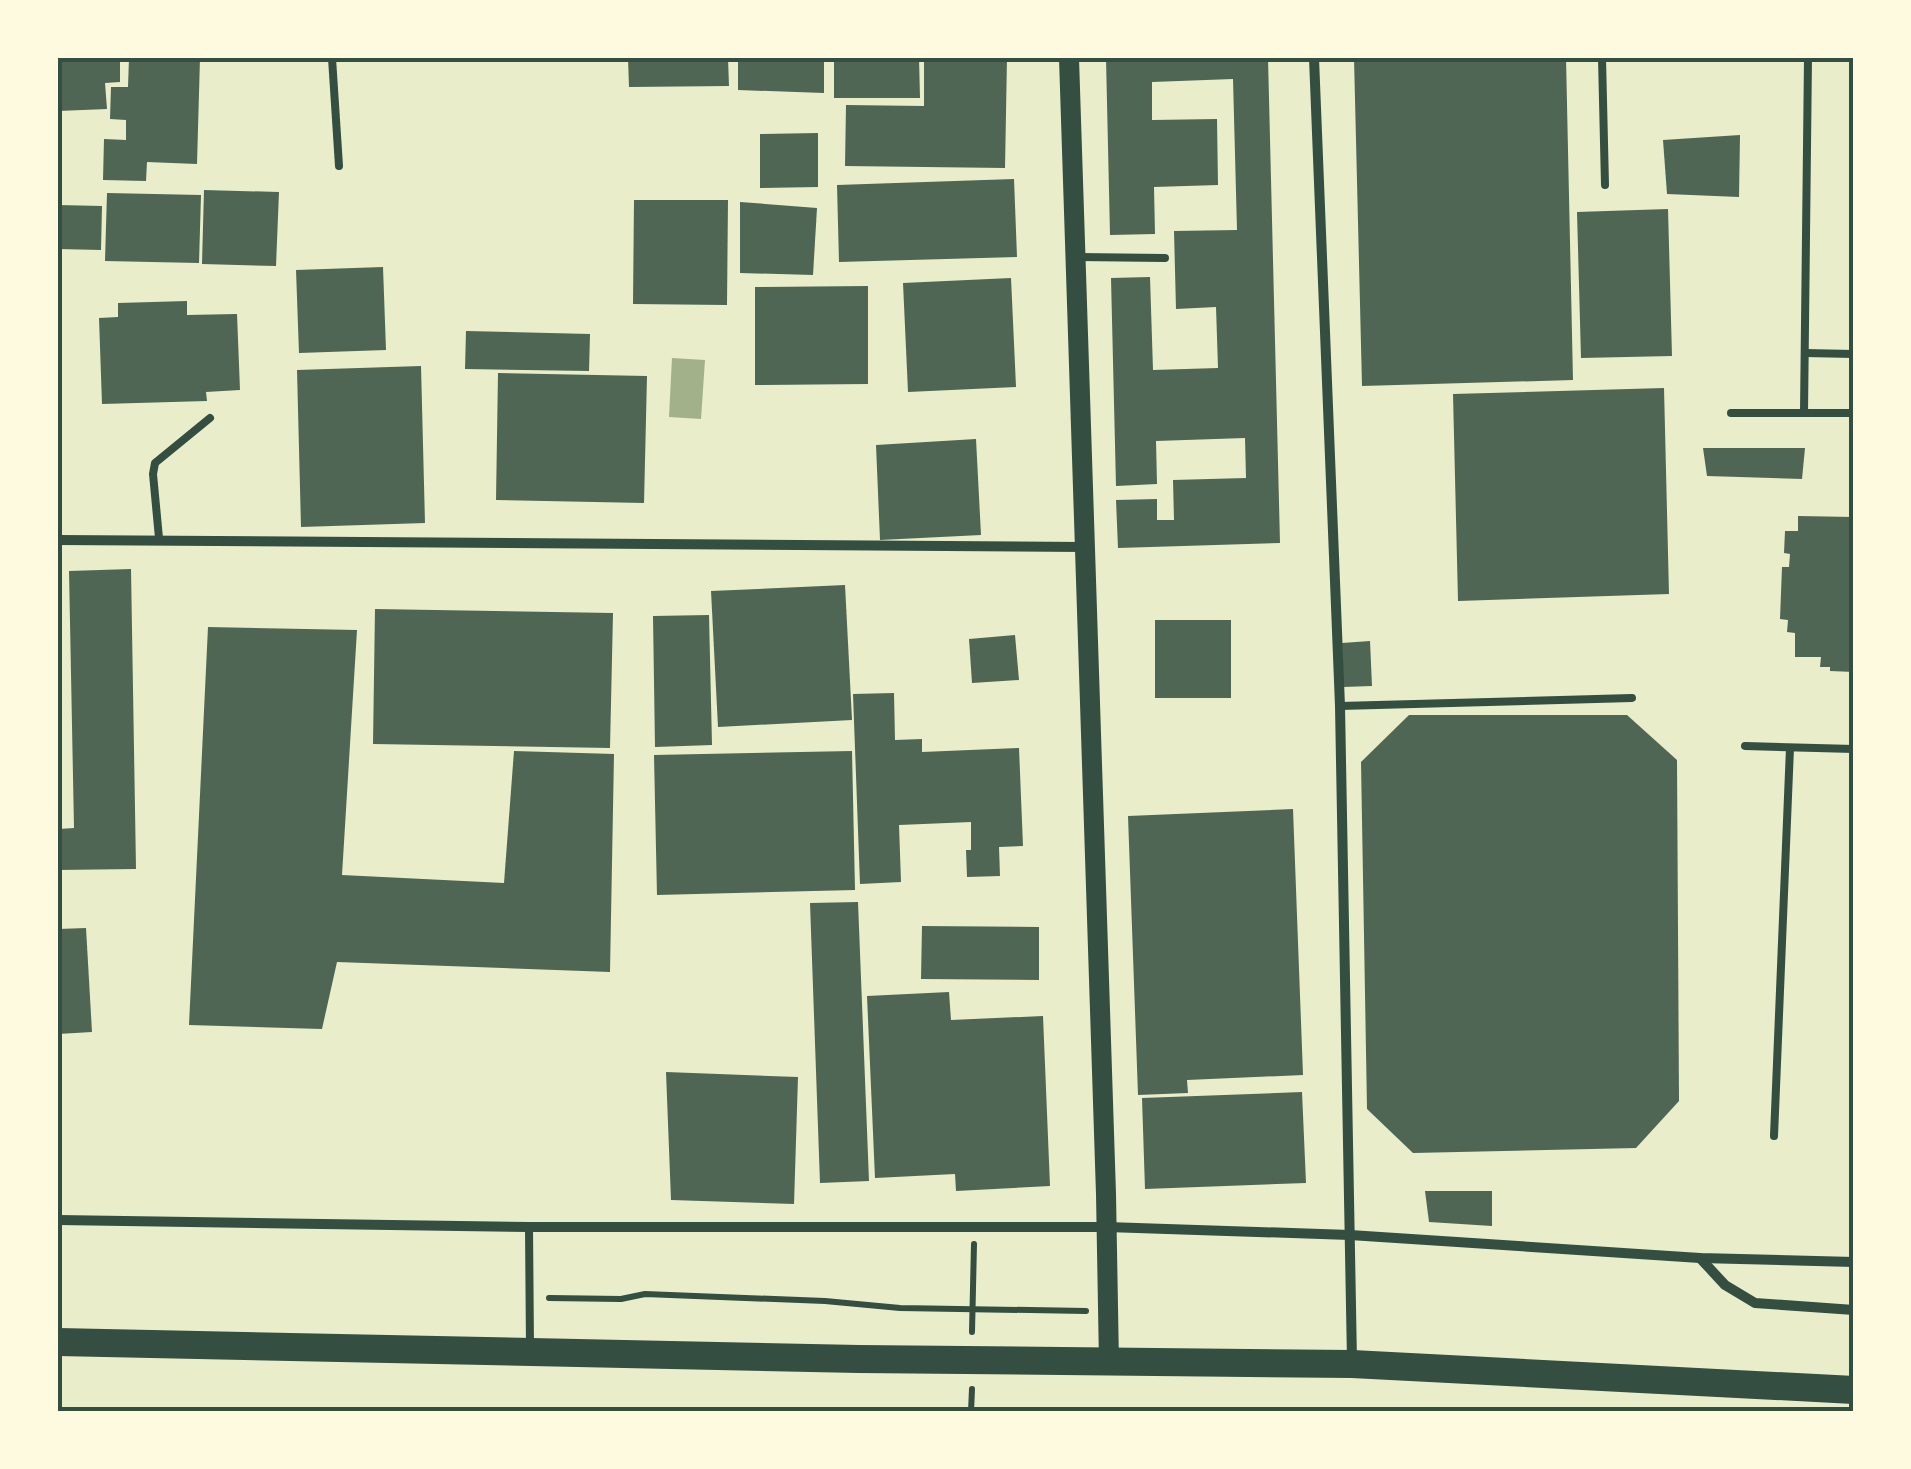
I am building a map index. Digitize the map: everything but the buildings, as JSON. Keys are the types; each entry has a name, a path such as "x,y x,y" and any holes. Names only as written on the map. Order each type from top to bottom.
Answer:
{"highway":[{"path":"58,1342 1109,1363 1352,1364 1854,1390"}],"main road":[{"path":"1069,58 1109,1363"}],"street":[{"path":"1314,58 1340,706 1352,1364"},
{"path":"58,540 1084,547"},
{"path":"58,1220 529,1227 1107,1227 1350,1235 1700,1258 1854,1262"},
{"path":"1700,1258 1725,1285 1755,1303 1854,1310"}],"lane":[{"path":"332,58 340,166"},
{"path":"1602,58 1605,184"},
{"path":"1804,413 1808,58"},
{"path":"1073,256 1166,258"},
{"path":"1806,354 1854,354"},
{"path":"1731,413 1854,413"},
{"path":"159,538 153,474 156,463 210,418"},
{"path":"1340,706 1632,698"},
{"path":"1745,746 1854,748"},
{"path":"1774,1136 1790,748"},
{"path":"529,1227 530,1353"}],"path":[{"path":"972,1339 974,1230"},
{"path":"529,1298 621,1299 645,1294 900,1308 1107,1312"},
{"path":"971,1412 972,1375"}],"shaded area":[{"path":"672,358 705,360 701,419 669,417"}]}
